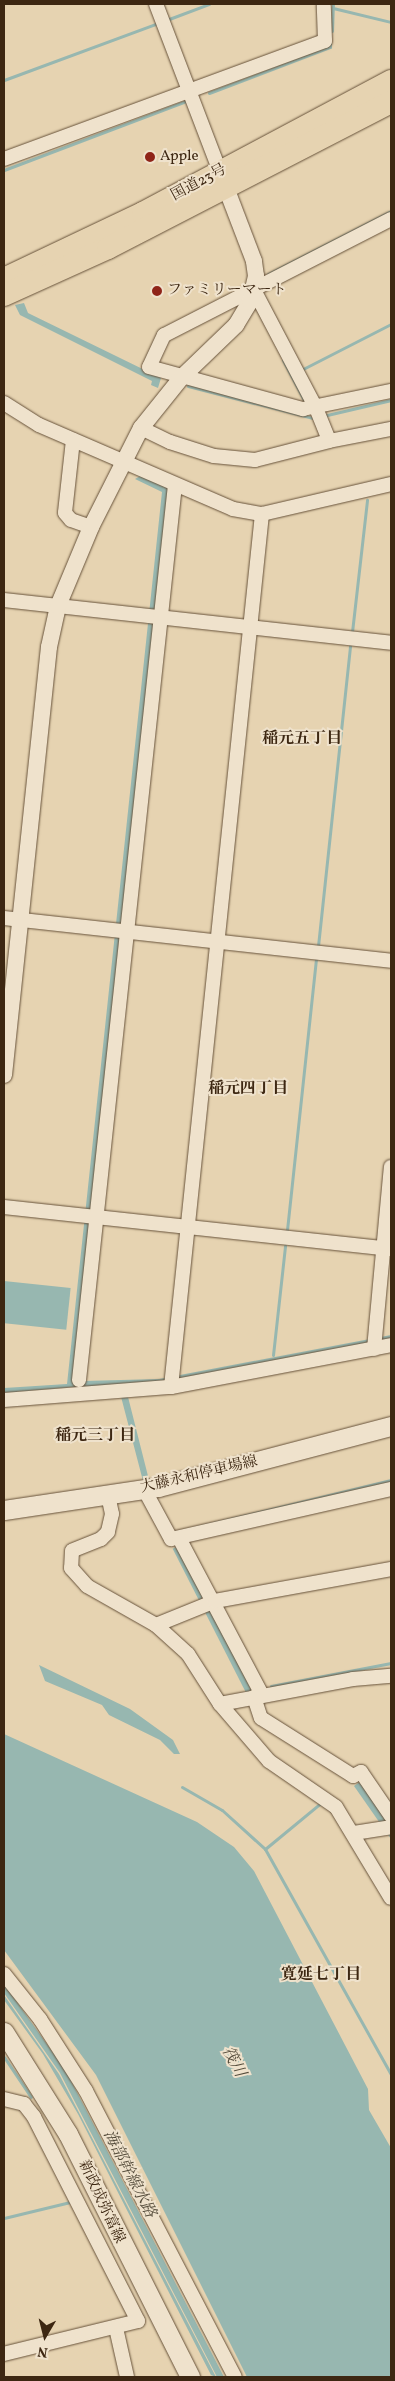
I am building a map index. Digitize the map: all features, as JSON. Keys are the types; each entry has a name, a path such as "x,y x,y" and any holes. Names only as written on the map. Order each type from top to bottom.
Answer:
{"highway":[{"name":"国道23号","path":"4,295 74,265 223,180 391,80"},
{"name":"国道23号","path":"4,279 391,102"}],"main road":[{"name":"大藤永和停車場線","path":"4,1510 144,1489 391,1426"},
{"name":"新政成弥富線","path":"4,2032 68,2134 190,2377"}],"street":[{"path":"4,1075 12,919 49,647 58,606 91,527 142,428 182,377 236,325 254,290 256,276 254,260 156,4"},
{"path":"4,159 189,89 324,41 324,6"},
{"path":"391,219 164,335 149,367 303,409 316,408 391,391"},
{"path":"254,290 316,408 329,441"},
{"path":"4,403 38,425 125,460 175,485 234,509 262,514 391,484"},
{"path":"142,428 170,442 237,460 274,457 329,441 391,429"},
{"path":"73,440 66,513 71,520 91,527"},
{"path":"79,1380 92,1216 154,616 175,485"},
{"path":"171,1381 252,627 262,514"},
{"path":"4,600 391,643"},
{"path":"12,919 391,961"},
{"path":"374,1344 387,1248 391,1167"},
{"path":"4,1207 387,1248"},
{"path":"4,1400 132,1391 171,1381 374,1344 391,1345"},
{"path":"144,1489 172,1539 391,1489"},
{"path":"108,1495 112,1514 108,1532 101,1539 72,1551 71,1568 87,1586 156,1625 188,1654 220,1704 269,1762 336,1807 354,1833 391,1898"},
{"path":"179,1538 208,1603 258,1696 262,1718 353,1776 361,1772 391,1816"},
{"path":"156,1625 208,1603 391,1569"},
{"path":"220,1704 353,1679 391,1676"},
{"path":"354,1833 387,1828"},
{"path":"4,1974 40,2019 86,2091 235,2377"},
{"path":"4,2099 24,2104 34,2117 138,2321 116,2328 4,2354"},
{"path":"116,2328 127,2377"}],"water":[{"path":"24,303 28,313 161,378 158,388 151,385 152,381 20,315 15,305"},
{"path":"142,475 169,489 83,1381 159,1379 391,1335 391,1339 126,1389 149,1480 143,1481 119,1389 74,1387 4,1393 4,1388 67,1384 162,492 135,479"},
{"path":"4,1281 71,1288 66,1330 4,1323"},
{"path":"391,1479 391,1484 176,1533 176,1531"},
{"path":"178,1546 252,1691 247,1694 173,1549"},
{"path":"39,1665 130,1709 173,1740 180,1754 174,1754 160,1740 109,1715 102,1705 45,1681"},
{"name":"筏川","path":"4,1734 197,1822 234,1847 254,1871 368,2089 369,2110 391,2148 391,2377 247,2377 96,2075 4,1950"},
{"path":"361,1781 391,1825 391,1839 354,1786"},
{"path":"4,1984 66,2071 224,2377 217,2377 60,2073 4,1993"},
{"path":"4,1995 59,2074 216,2377 211,2375 78,2114 43,2054 4,2000"}],"waterway":[{"path":"169,19 209,4"},
{"path":"332,31 333,4"},
{"path":"333,8 391,22"},
{"path":"4,80 158,23"},
{"path":"209,93 330,47 330,42"},
{"path":"4,170 187,101"},
{"path":"268,274 391,211"},
{"path":"301,370 391,324"},
{"path":"283,360 305,402"},
{"path":"188,386 313,418"},
{"path":"327,415 391,400"},
{"path":"352,632 367,500"},
{"path":"318,946 350,646"},
{"path":"287,1230 316,960"},
{"path":"273,1355 285,1246"},
{"path":"271,1686 391,1663"},
{"path":"182,1787 222,1810 265,1849 391,2074"},
{"path":"265,1849 322,1802"},
{"path":"4,2057 31,2097"},
{"path":"4,2218 70,2202"}],"place":[{"name":"Apple","path":"150,157"},
{"name":"ファミリーマート","path":"157,291"}],"district":[{"name":"稲元五丁目","path":"302,739"},
{"name":"稲元四丁目","path":"248,1089"},
{"name":"稲元三丁目","path":"95,1436"},
{"name":"寛延七丁目","path":"321,1975"}],"water label":[{"name":"海部幹線水路","path":"129,2174"}]}
